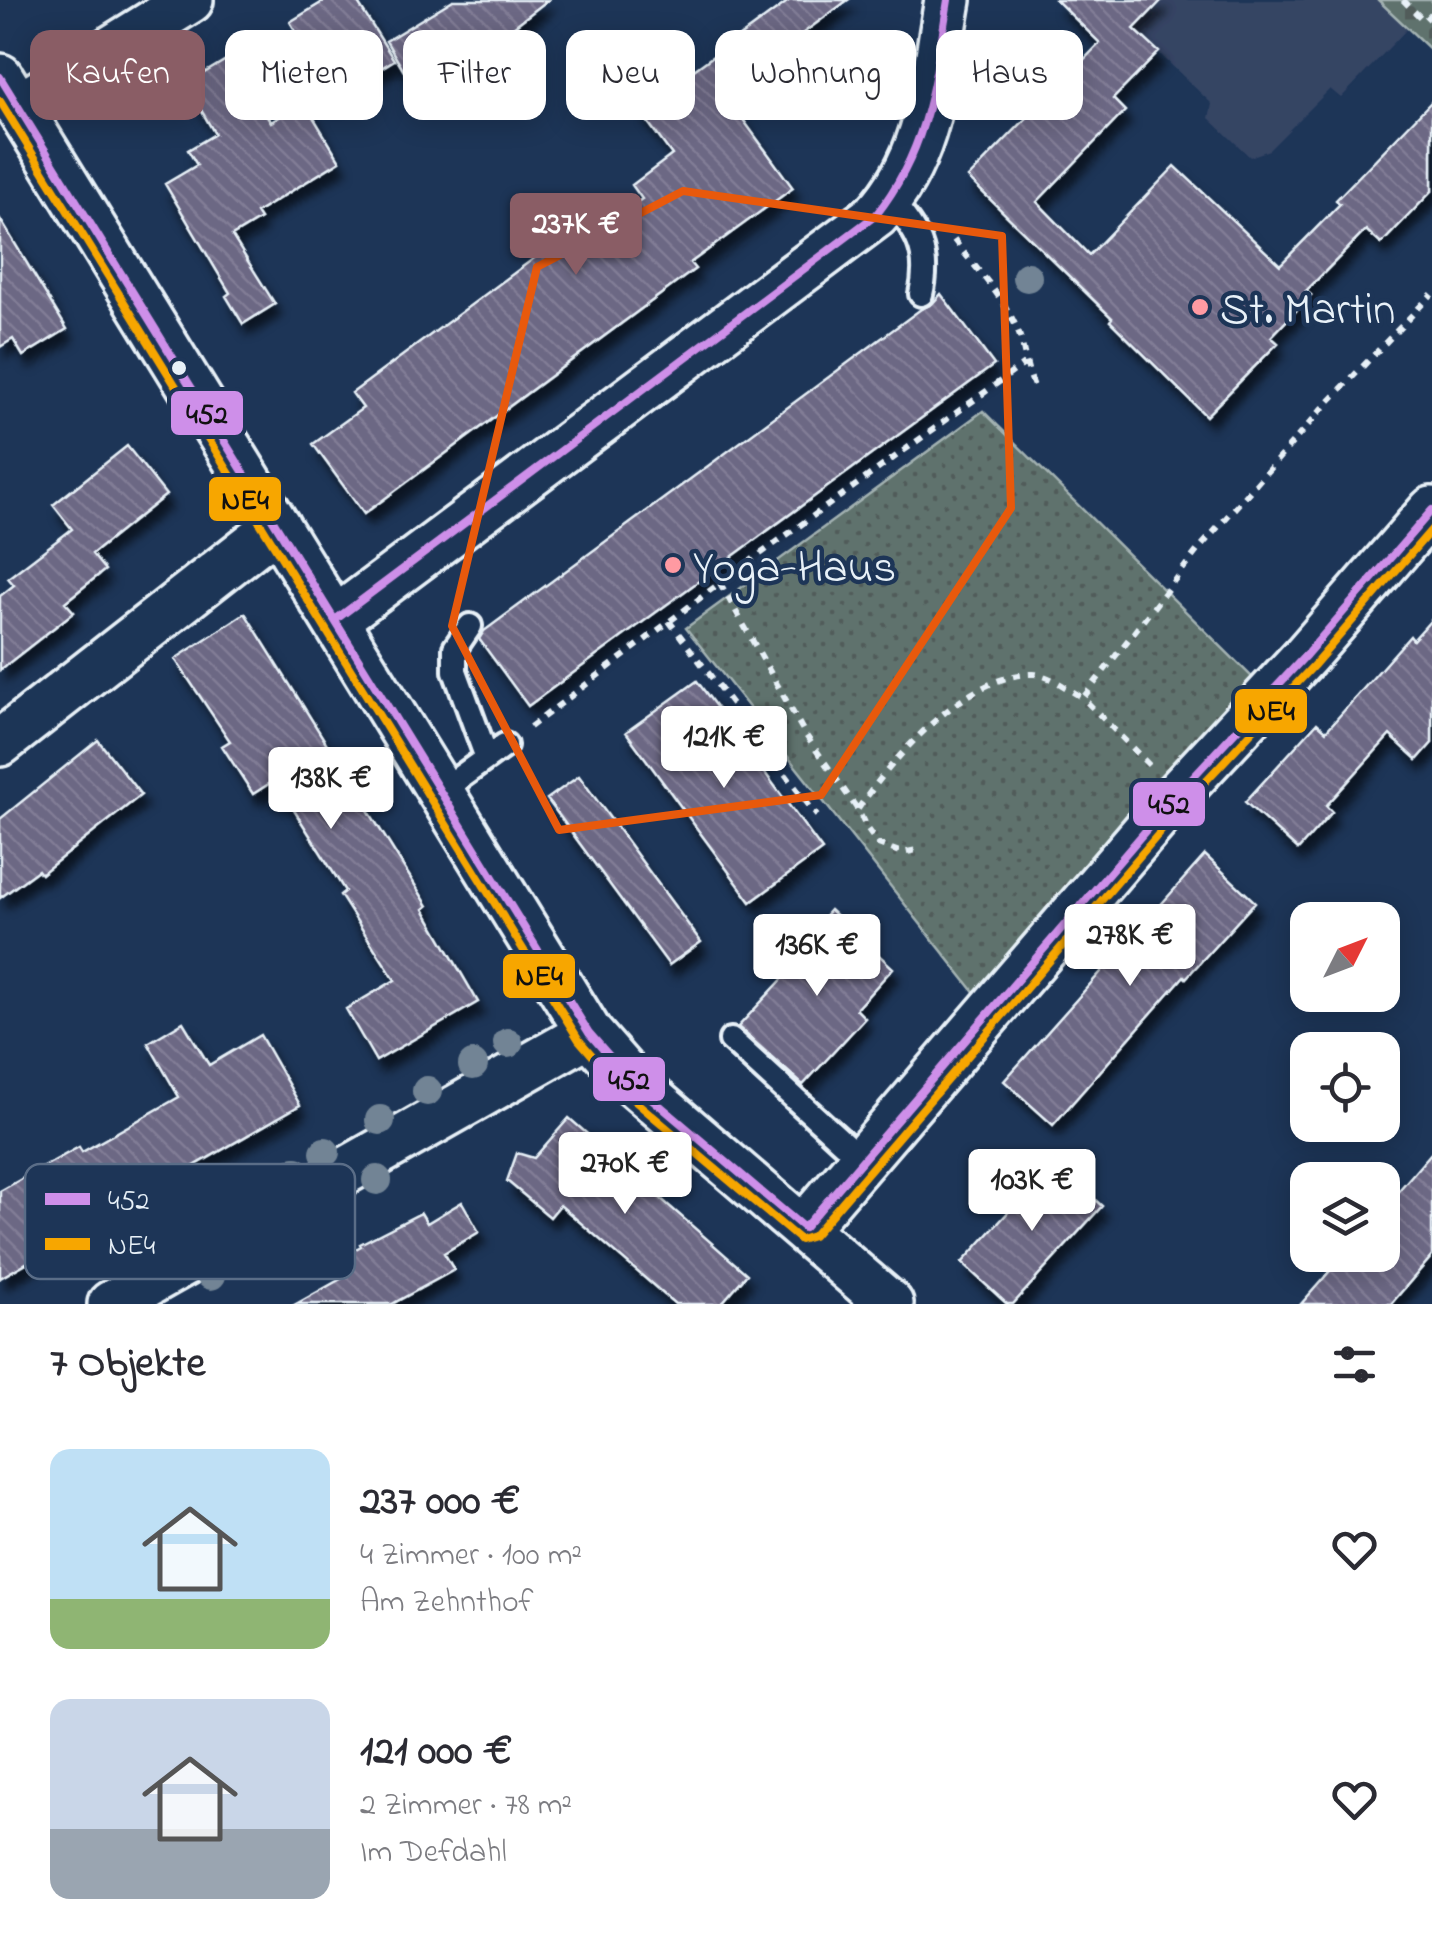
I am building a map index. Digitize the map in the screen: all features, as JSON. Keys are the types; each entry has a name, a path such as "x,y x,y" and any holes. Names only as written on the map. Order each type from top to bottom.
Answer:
{"street":[{"path":"190,0 9,92 590,1033 631,1081 804,1228 865,1296"},
{"path":"335,620 816,263 890,200 922,143 948,0"},
{"path":"804,1228 1178,794 1432,510"},
{"path":"0,743 276,526"},
{"path":"355,1166 590,1033"},
{"path":"111,1304 155,1279"}],"lane":[{"path":"890,200 919,235 926,275 922,294"},
{"path":"441,791 496,752 455,671 455,648 470,626"},
{"path":"731,1040 862,1160"}],"path":[{"path":"1403,0 1424,21 1432,13"},
{"path":"953,239 996,294 1020,338 1024,364 1034,386"},
{"path":"1083,698 1197,551 1323,408 1432,294"},
{"path":"496,752 720,583 1024,364"},
{"path":"720,583 804,734 878,844 902,853 922,849"},
{"path":"669,621 817,816"},
{"path":"858,810 911,742 951,710 1012,676 1039,674 1083,698 1178,794"}],"highlighted area":[{"path":"683,191 1002,236 1011,508 821,795 559,830 452,626 537,267"}],"shaded area":[{"path":"1056,0 1378,0 1408,28 1341,98 1330,89 1269,150 1250,157 1209,118 1212,104 1135,30"}],"green space":[{"path":"1378,0 1432,0 1432,51"},
{"path":"983,411 1253,678 976,994 686,628"}],"building":[{"path":"326,0 356,0 375,30 295,30 290,22"},
{"path":"453,0 548,0 509,30 484,27 404,30"},
{"path":"790,0 848,0 807,30 749,30"},
{"path":"1056,0 1162,0 1134,29 1159,52 1113,99 1125,111 1037,202 1089,255 1175,166 1280,265 1340,204 1336,200 1432,101 1432,191 1381,244 1366,230 1306,291 1311,295 1271,337 1278,343 1206,416 968,178 1025,120 1083,120 1083,60 1100,43"},
{"path":"403,31 403,70 386,41"},
{"path":"383,43 394,60 383,67"},
{"path":"715,55 715,120 743,120 793,188 690,263 695,269 364,514 313,444 363,408 352,393 583,222 593,234 642,199 632,185 672,155 646,120 695,120 695,69"},
{"path":"225,61 225,120 315,120 340,161 256,213 260,219 232,236 275,304 243,324 226,296 230,293 165,184 197,165 188,150 215,134 205,117 205,73"},
{"path":"0,219 67,329 23,356 13,339 0,347"},
{"path":"941,294 994,365 528,706 479,639 484,631"},
{"path":"127,446 166,495 92,554 105,570 65,602 74,612 0,670 0,596 14,585 8,578 72,529 53,505"},
{"path":"245,613 428,906 424,909 478,1002 376,1061 346,1009 395,980 340,895 345,891 275,780 253,794 222,746 230,741 175,659"},
{"path":"1432,619 1432,743 1417,760 1390,735 1326,806 1332,812 1298,850 1245,802 1317,723 1326,731 1410,636 1413,640"},
{"path":"697,681 822,850 751,902 626,732"},
{"path":"98,740 141,795 41,874 38,870 0,898 0,819"},
{"path":"579,776 701,942 669,965 547,799"},
{"path":"1205,855 1255,902 1053,1125 1004,1081"},
{"path":"830,910 893,968 856,1009 865,1018 803,1085 738,1027 800,960 792,952"},
{"path":"183,1022 209,1065 260,1035 300,1105 198,1164 48,1164 79,1147 82,1152 179,1097 148,1043"},
{"path":"569,1118 747,1274 721,1304 675,1304 560,1205 550,1217 507,1181 517,1153 534,1158"},
{"path":"1432,1152 1432,1256 1391,1304 1301,1304 1329,1272 1400,1272 1400,1189"},
{"path":"1054,1162 1102,1206 1013,1304 1007,1304 962,1263"},
{"path":"25,1177 25,1264 0,1278 0,1191"},
{"path":"462,1202 479,1232 444,1253 454,1270 392,1304 296,1304 341,1279 355,1279 355,1250 360,1244 421,1213 427,1223"}],"transit line":[{"name":"452","path":"335,620 876,215 907,165 927,113 948,0"},
{"name":"452","path":"0,77 589,1033 631,1081 804,1228 1178,793 1306,655 1432,510"},
{"name":"NE4","path":"0,101 579,1040 623,1091 800,1240 813,1236 1187,801 1315,664 1432,529"}],"place":[{"name":"St. Martin","path":"1200,307"},
{"name":"Yoga-Haus","path":"673,565"}]}
